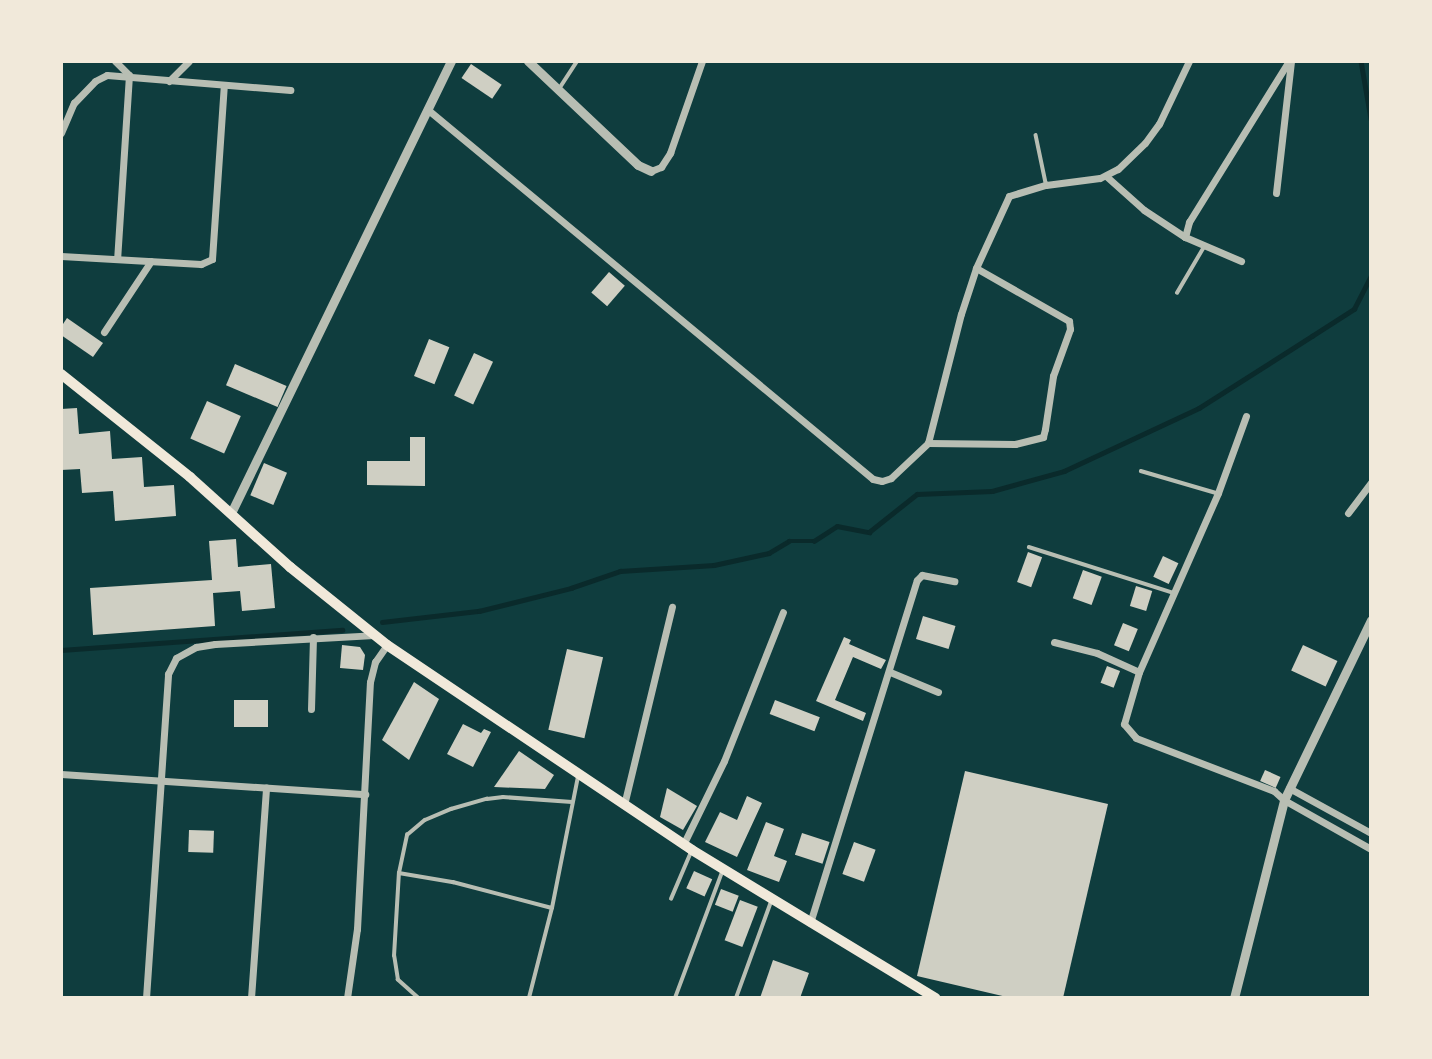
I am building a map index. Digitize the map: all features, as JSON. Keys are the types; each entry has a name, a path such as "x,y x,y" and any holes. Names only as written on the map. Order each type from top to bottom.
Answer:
{"main road":[{"path":"61,374 387,645 687,847 935,998"}],"street":[{"path":"115,61 129,75 117,259"},
{"path":"169,81 189,61"},
{"path":"231,513 451,61"},
{"path":"528,61 638,165 651,171 661,167 670,153 702,61"},
{"path":"427,109 873,479 882,481 891,478 929,443 961,314 976,268 1009,196 1046,185 1106,176 1128,160 1153,134 1189,61"},
{"path":"1185,237 1189,222 1290,61"},
{"path":"1276,192 1290,61"},
{"path":"61,133 74,103 95,81 107,75 290,90"},
{"path":"61,256 205,264 214,256 223,85"},
{"path":"1106,176 1144,210 1185,237 1241,261"},
{"path":"104,332 151,261"},
{"path":"929,443 1015,444 1043,437 1053,376 1070,329 1069,321 976,268"},
{"path":"1246,416 1219,493 1139,671 1124,720 1125,727 1136,738 1263,786 1371,849"},
{"path":"1348,513 1371,482"},
{"path":"810,923 920,576 954,581"},
{"path":"624,805 672,607"},
{"path":"687,847 783,612"},
{"path":"1234,998 1284,800 1371,620"},
{"path":"146,998 168,674 176,658 196,647 313,637 374,635"},
{"path":"311,709 313,637"},
{"path":"1054,642 1108,657 1139,671"},
{"path":"347,998 357,929 370,682 375,662 387,645"},
{"path":"890,672 938,692"},
{"path":"61,774 365,794"},
{"path":"251,998 266,788"},
{"path":"1289,788 1371,833"}],"lane":[{"path":"558,90 577,61"},
{"path":"1036,135 1046,185"},
{"path":"1177,293 1204,247"},
{"path":"1141,471 1219,493"},
{"path":"1030,547 1174,593"},
{"path":"528,998 552,908 579,775"},
{"path":"418,998 405,989 395,970 400,873 407,835 425,820 451,809 503,797 572,802"},
{"path":"671,899 687,847"},
{"path":"675,998 723,870"},
{"path":"400,873 453,882 552,908"},
{"path":"736,998 771,900"}],"building":[{"path":"471,64 502,85 492,99 461,78"},
{"path":"609,272 625,286 607,306 591,292"},
{"path":"67,318 103,343 93,357 61,335 61,327"},
{"path":"429,339 449,347 434,384 414,376"},
{"path":"474,353 493,362 473,404 454,396"},
{"path":"235,364 287,386 278,407 226,385"},
{"path":"207,401 241,416 224,454 190,438"},
{"path":"77,408 79,434 110,431 112,459 142,457 144,487 174,485 176,516 115,521 113,491 82,493 80,469 61,470 61,409"},
{"path":"410,437 425,437 425,486 367,485 367,461 410,461"},
{"path":"264,463 287,473 273,505 250,495"},
{"path":"236,539 238,567 271,564 275,608 242,611 240,591 213,593 215,626 93,635 90,588 212,580 209,541"},
{"path":"1028,552 1042,557 1031,587 1017,582"},
{"path":"1163,556 1178,563 1169,584 1153,577"},
{"path":"1083,570 1102,577 1092,605 1073,598"},
{"path":"1136,586 1152,591 1146,611 1130,606"},
{"path":"923,616 956,626 948,649 916,639"},
{"path":"1123,623 1138,629 1129,651 1114,645"},
{"path":"844,637 851,640 849,644 886,660 881,669 853,657 835,700 866,713 863,721 816,701"},
{"path":"342,645 360,647 365,655 363,670 340,668"},
{"path":"1303,645 1337,661 1326,686 1291,670"},
{"path":"567,649 603,657 584,738 548,730"},
{"path":"1107,666 1120,671 1114,688 1101,683"},
{"path":"414,682 439,699 409,760 382,740"},
{"path":"234,700 268,700 268,727 234,727"},
{"path":"775,700 820,717 814,731 770,714"},
{"path":"463,724 481,733 484,729 491,732 473,767 447,754"},
{"path":"519,751 554,775 545,789 494,787"},
{"path":"1265,770 1281,777 1276,788 1260,781"},
{"path":"965,771 1108,804 1063,998 1011,998 917,976"},
{"path":"667,788 697,806 683,830 660,817"},
{"path":"747,796 762,803 737,857 705,842 720,812 737,820"},
{"path":"766,822 784,829 774,856 787,861 779,882 747,870"},
{"path":"189,830 214,831 213,853 188,852"},
{"path":"802,833 830,842 822,864 795,855"},
{"path":"854,842 876,850 864,882 842,874"},
{"path":"694,871 712,879 705,896 686,888"},
{"path":"721,889 739,896 733,912 715,905"},
{"path":"740,900 758,907 742,947 725,940"},
{"path":"773,960 809,973 800,998 760,998"}],"waterway":[{"path":"1361,61 1371,119"},
{"path":"382,622 479,611 571,588 620,571 714,565 769,553 789,541 814,541 837,526 869,532 917,494 992,491 1064,471 1199,408 1354,309 1371,276"},
{"path":"61,650 342,630"}]}
